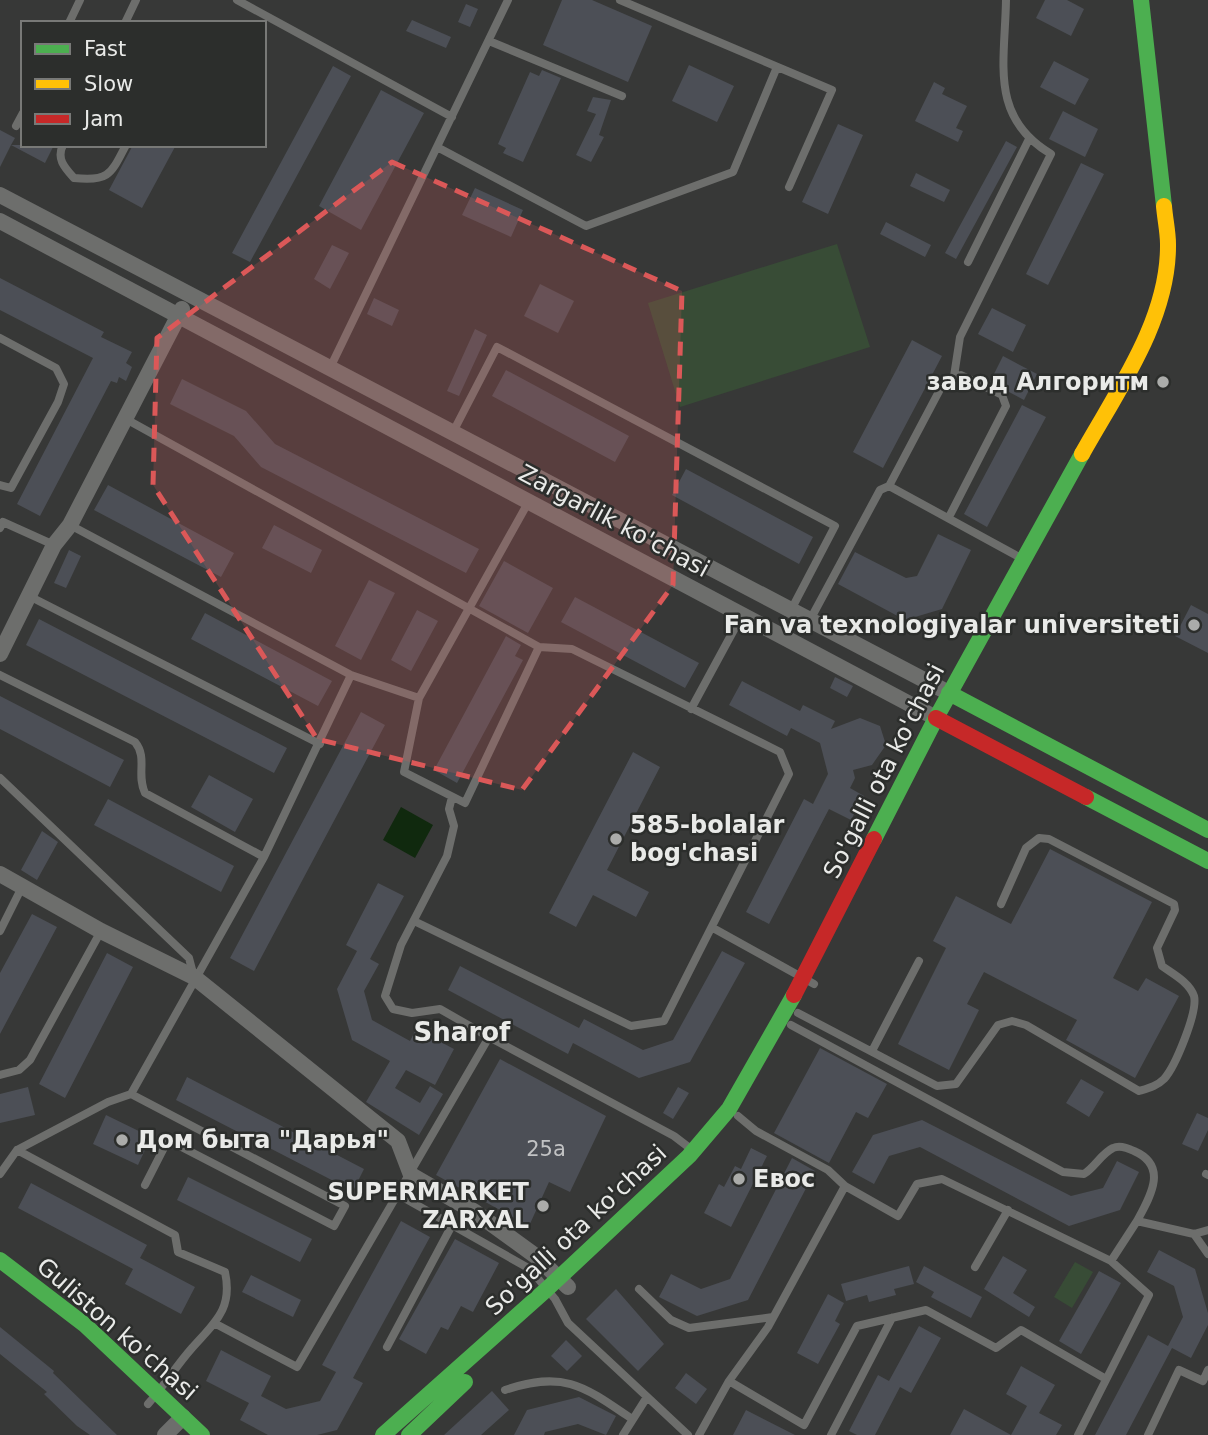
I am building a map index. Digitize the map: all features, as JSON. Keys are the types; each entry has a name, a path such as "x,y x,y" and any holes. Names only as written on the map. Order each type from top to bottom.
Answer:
{"main road":[{"name":"So'galli ota ko'chasi","path":"409,1435 694,1151 741,1091 809,981 956,696 1023,559 1140,350 1163,286 1167,224 1141,0"},
{"name":"So'galli ota ko'chasi","path":"956,696 1141,380 1177,288 1181,259 1179,199 1156,0"},
{"name":"Zargarlik ko'chasi","path":"956,696 1208,830"},
{"name":"Zargarlik ko'chasi","path":"943,721 1208,861"},
{"name":"So'galli ota ko'chasi","path":"383,1435 557,1288 698,1163 738,1116 795,1019 809,981"},
{"name":"Guliston ko'chasi","path":"0,1260 85,1325 153,1399 175,1429 202,1435"},
{"name":"Guliston ko'chasi","path":"0,1279 73,1333 153,1399"}],"street":[{"name":"Zargarlik ko'chasi","path":"0,195 956,696"},
{"name":"Zargarlik ko'chasi","path":"0,221 943,721"},
{"path":"0,654 54,545 70,525 190,294"},
{"path":"529,501 543,480"},
{"path":"778,634 791,610"},
{"path":"0,874 101,931 194,977 398,1141 411,1175 475,1212 541,1259 557,1288"}],"lane":[{"path":"70,21 80,0"},
{"path":"126,21 136,0"},
{"path":"237,0 452,117"},
{"path":"330,368 508,0"},
{"path":"620,0 832,90 789,187"},
{"path":"954,376 960,337 1051,154 1029,139 1015,123 1006,89 1006,0"},
{"path":"489,41 622,96"},
{"path":"438,147 586,226 733,172 777,66"},
{"path":"16,126 21,117"},
{"path":"968,262 1029,139"},
{"path":"62,147 59,152 62,164 74,178 90,180 103,178 111,172 124,147"},
{"path":"0,338 56,368 64,384 58,402 11,488 0,485"},
{"path":"453,432 497,347 835,526 791,610"},
{"path":"810,620 880,490 889,486 945,380 961,375 1002,395 1006,406 949,517"},
{"path":"124,418 539,647 572,649 780,752 789,774 664,1021 631,1026 414,921"},
{"path":"889,486 1023,559"},
{"path":"529,501 419,698 404,772 465,803 539,647"},
{"path":"0,528 3,522 54,545"},
{"path":"70,525 351,675 419,698"},
{"path":"29,596 320,744"},
{"path":"691,709 743,615"},
{"path":"0,675 135,742 143,760 139,779 145,793 264,857"},
{"path":"0,1174 17,1150 108,1102 131,1094 194,977 264,857 351,675"},
{"path":"0,778 189,958 194,977"},
{"path":"453,797 449,809 454,826 447,856 414,921 384,991 386,1001 393,1009 402,1012 440,1009 674,1136 694,1151"},
{"path":"795,1019 872,1051 937,1086 956,1084 998,1025 1012,1021 1026,1025 1139,1091 1154,1087 1166,1077 1195,1013 1194,995 1181,979 1162,966 1157,948 1175,910 1174,904 1049,839 1039,838 1026,848 1001,904"},
{"path":"0,931 22,887"},
{"path":"713,928 809,981"},
{"path":"0,1075 19,1070 30,1060 101,931"},
{"path":"872,1051 919,961"},
{"path":"795,1019 1063,1172 1084,1174 1112,1148 1122,1147 1136,1152 1153,1166 1155,1179 1137,1221 1111,1261"},
{"path":"216,1324 297,1367 400,1195 489,1037"},
{"path":"131,1094 345,1206 334,1226 168,1140 145,1185"},
{"path":"738,1116 756,1131 828,1171 845,1186 898,1216 917,1184 942,1179 1111,1261 1149,1295 1078,1435"},
{"path":"17,1150 175,1235 177,1252 225,1272 229,1291 216,1324 192,1348 153,1399"},
{"path":"699,1435 729,1381 773,1317 845,1186"},
{"path":"400,1195 530,1269 557,1288 568,1323 688,1435"},
{"path":"975,1267 1007,1210"},
{"path":"1137,1221 1194,1234 1208,1230"},
{"path":"387,1347 452,1227"},
{"path":"1194,1234 1208,1254"},
{"path":"639,1289 671,1320 689,1328 773,1317"},
{"path":"729,1381 804,1425 857,1326 926,1310 996,1348 1021,1330 1106,1379"},
{"path":"831,1435 892,1318"},
{"path":"1148,1435 1179,1370 1203,1381 1208,1370"},
{"path":"505,1390 527,1382 564,1381 604,1400 632,1419"},
{"path":"623,1435 647,1396"}],"highlighted area":[{"path":"392,162 682,291 673,585 522,790 317,739 153,485 157,338"}],"shaded area":[{"path":"837,244 870,347 680,407 648,303"},
{"path":"401,807 433,825 415,858 383,840"},
{"path":"1075,1262 1093,1272 1072,1308 1054,1297"}],"building":[{"path":"562,0 592,0 652,26 628,82 543,45"},
{"path":"1045,0 1067,0 1084,9 1071,36 1036,18"},
{"path":"466,4 478,9 470,27 458,22"},
{"path":"412,20 451,37 446,48 406,31"},
{"path":"1054,61 1089,79 1075,105 1040,87"},
{"path":"689,65 734,86 717,122 672,101"},
{"path":"333,66 351,76 250,262 232,253"},
{"path":"542,70 561,78 523,162 503,153 506,148 498,144 530,72 539,76"},
{"path":"934,82 945,88 942,94 967,106 956,128 963,131 958,142 915,121"},
{"path":"381,90 424,113 361,230 319,206"},
{"path":"593,97 611,100 599,135 604,137 591,162 576,155 596,114 587,111"},
{"path":"1063,111 1098,129 1085,157 1049,139"},
{"path":"838,124 863,135 828,214 802,202"},
{"path":"0,130 15,138 0,167"},
{"path":"1006,141 1017,147 956,259 945,253"},
{"path":"11,145 53,147 45,163"},
{"path":"132,147 175,147 142,208 109,190"},
{"path":"1081,163 1104,174 1048,285 1026,274"},
{"path":"916,173 950,190 944,202 910,186"},
{"path":"475,188 523,210 511,237 462,215"},
{"path":"886,222 931,245 925,257 880,234"},
{"path":"332,245 349,253 330,289 314,279"},
{"path":"0,278 104,332 101,337 132,352 126,363 132,367 126,381 119,377 117,383 111,381 40,516 17,504 93,358 0,310"},
{"path":"540,284 574,301 558,333 524,316"},
{"path":"374,298 399,310 392,326 367,314"},
{"path":"992,308 1026,325 1013,352 978,334"},
{"path":"475,329 487,335 459,396 447,391"},
{"path":"912,340 942,356 883,468 853,452"},
{"path":"1003,356 1037,374 1024,400 990,382"},
{"path":"506,370 629,436 615,462 492,396"},
{"path":"182,379 246,411 275,444 479,549 466,573 261,467 234,436 170,404"},
{"path":"1022,405 1046,417 987,527 964,514"},
{"path":"686,469 813,537 799,564 672,495"},
{"path":"108,485 234,553 221,577 94,510"},
{"path":"274,525 322,550 311,573 262,548"},
{"path":"938,534 971,550 942,609 905,620 838,584 855,552 906,578 917,576"},
{"path":"69,550 81,556 66,588 54,583"},
{"path":"504,561 553,588 528,633 479,606"},
{"path":"369,580 395,593 361,660 335,646"},
{"path":"575,597 699,663 685,688 561,622"},
{"name":"Fan va texnologiyalar universiteti","path":"1191,605 1208,614 1208,653 1175,636"},
{"path":"417,610 438,621 411,671 391,660"},
{"path":"205,613 332,681 318,706 191,639"},
{"path":"39,619 287,748 274,773 26,645"},
{"path":"506,636 521,645 515,656 523,660 457,783 434,770"},
{"path":"835,677 853,686 847,697 830,688"},
{"path":"742,681 800,711 803,705 835,721 831,729 860,718 880,726 886,745 872,765 853,770 855,778 850,788 864,796 851,820 829,809 769,924 746,912 804,799 813,804 828,774 820,743 791,728 787,736 729,705"},
{"path":"0,696 124,760 110,787 0,729"},
{"path":"361,712 385,725 254,971 230,958"},
{"path":"633,752 660,767 607,870 649,892 636,917 593,895 576,927 549,913"},
{"path":"209,775 253,799 235,832 191,807"},
{"path":"108,799 234,866 221,892 94,825"},
{"path":"42,831 58,842 37,880 21,870"},
{"path":"1050,849 1152,902 1113,978 1138,991 1146,978 1179,996 1135,1078 1066,1040 1077,1020 984,972 967,1004 979,1010 949,1070 898,1044 946,948 933,941 956,896 1011,924"},
{"path":"378,883 404,896 370,959 379,964 364,991 372,1020 410,1041 416,1029 454,1049 435,1085 406,1070 395,1088 420,1103 430,1086 443,1094 419,1135 366,1102 390,1061 352,1040 337,989 357,951 346,945"},
{"path":"32,914 57,927 0,1034 0,973"},
{"path":"722,951 745,963 690,1062 639,1078 573,1043 568,1054 448,990 460,966 579,1028 584,1019 643,1050 673,1040"},
{"path":"107,953 133,967 65,1098 39,1084"},
{"path":"820,1048 887,1084 868,1118 856,1112 829,1163 774,1133"},
{"path":"500,1059 606,1116 570,1192 549,1182 529,1226 436,1175"},
{"path":"187,1077 364,1169 353,1191 176,1100"},
{"path":"1081,1079 1104,1092 1089,1117 1066,1103"},
{"path":"28,1087 35,1115 0,1123 0,1094"},
{"path":"678,1087 689,1093 673,1119 663,1113"},
{"path":"1197,1113 1208,1118 1208,1130 1198,1151 1182,1144"},
{"name":"Дом быта \"Дарья\"","path":"106,1115 151,1137 138,1165 93,1144"},
{"path":"922,1120 1071,1196 1103,1188 1117,1161 1139,1172 1120,1210 1069,1226 920,1147 889,1156 874,1184 852,1172 873,1135"},
{"path":"751,1148 767,1156 731,1227 704,1213 719,1184 724,1187 735,1166 741,1169"},
{"path":"792,1158 815,1171 748,1300 697,1316 659,1297 671,1274 701,1289 730,1279"},
{"path":"188,1177 312,1239 300,1262 177,1200"},
{"path":"31,1183 147,1245 140,1258 195,1287 181,1314 125,1284 133,1269 18,1208"},
{"path":"401,1221 430,1237 353,1378 363,1383 337,1430 317,1435 268,1435 240,1420 249,1403 206,1381 221,1350 271,1376 261,1396 286,1409 320,1401 336,1372 322,1365"},
{"path":"455,1239 499,1263 473,1312 461,1306 448,1330 441,1327 426,1354 399,1339"},
{"path":"1159,1250 1195,1269 1208,1313 1208,1325 1191,1358 1172,1348 1126,1435 1095,1435 1148,1335 1168,1346 1183,1317 1174,1286 1147,1272"},
{"path":"1003,1256 1027,1270 1013,1293 1035,1307 1029,1317 984,1289"},
{"path":"909,1266 914,1284 894,1289 896,1295 869,1302 867,1295 846,1301 841,1284"},
{"path":"924,1266 982,1297 971,1318 931,1297 934,1292 916,1282"},
{"path":"1099,1271 1121,1283 1081,1354 1059,1341"},
{"path":"251,1275 301,1300 293,1317 242,1292"},
{"path":"616,1289 664,1344 638,1371 586,1319"},
{"path":"828,1294 844,1303 835,1321 840,1324 818,1364 797,1353"},
{"path":"919,1326 941,1338 911,1393 900,1387 875,1435 857,1435 849,1431 878,1375 889,1381"},
{"path":"0,1327 54,1371 53,1373 117,1435 90,1435 77,1426 44,1394 47,1392 0,1354"},
{"path":"566,1340 582,1356 567,1371 551,1356"},
{"path":"1021,1366 1055,1385 1039,1413 1062,1425 1056,1435 1011,1435 1027,1406 1006,1394"},
{"path":"686,1373 707,1389 696,1404 675,1388"},
{"path":"492,1391 509,1410 481,1435 444,1435"},
{"path":"579,1397 616,1416 606,1435 578,1424 545,1432 544,1435 514,1435 527,1410"},
{"path":"964,1409 1011,1435 950,1435"},
{"path":"746,1410 795,1435 733,1435"}],"traffic: fast":[{"path":"1141,0 1164,206"},
{"path":"874,839 936,718 1082,454"},
{"path":"949,693 1208,830"},
{"path":"1086,797 1208,861"},
{"path":"383,1435 547,1289 689,1156 729,1109 794,995"},
{"path":"0,1260 85,1325 202,1435"},
{"path":"409,1435 465,1382"}],"traffic: slow":[{"path":"1082,454 1125,380 1160,300 1168,244 1164,206"}],"traffic: jam":[{"path":"936,718 1086,797"},
{"path":"794,995 874,839"}],"place":[{"name":"завод Алгоритм","path":"1163,382"},
{"name":"Fan va texnologiyalar universiteti","path":"1194,625"},
{"name":"585-bolalar bog'chasi","path":"616,839"},
{"name":"Дом быта \"Дарья\"","path":"122,1140"},
{"name":"Евос","path":"739,1179"},
{"name":"SUPERMARKET ZARXAL","path":"543,1206"}],"district":[{"name":"Sharof","path":"462,1032"}]}
